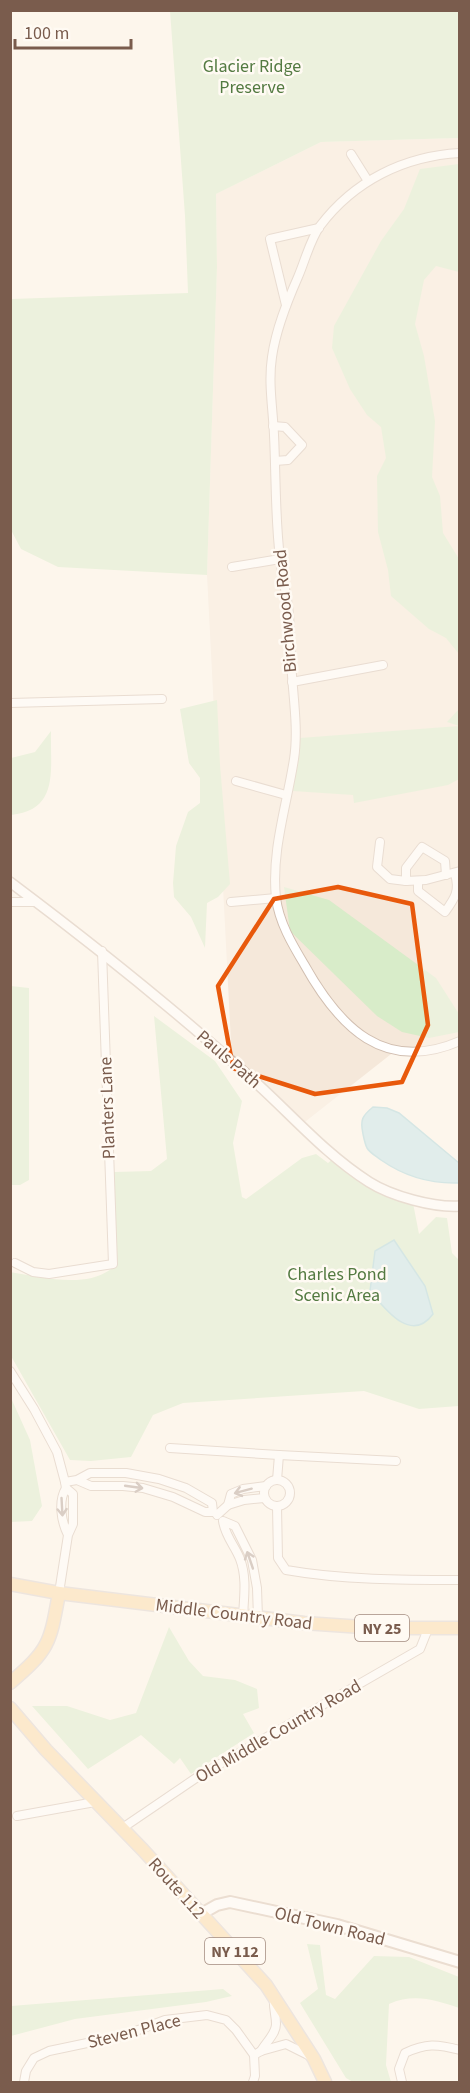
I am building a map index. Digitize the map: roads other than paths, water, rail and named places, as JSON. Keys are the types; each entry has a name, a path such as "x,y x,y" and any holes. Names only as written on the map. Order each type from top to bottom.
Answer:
{"main road":[{"name":"Middle Country Road","path":"10,1584 59,1593 258,1618 351,1626 459,1628"},
{"path":"10,1683 36,1662 45,1649 53,1626 59,1593"},
{"name":"Route 112","path":"10,1708 46,1750 266,1985 315,2059 325,2082"},
{"name":"Old Town Road","path":"201,1914 217,1905 230,1902 337,1925 459,1962"}],"street":[{"name":"Birchwood Road","path":"459,153 408,162 384,171 345,200 319,228 286,304 272,357 271,391 280,559 289,613 295,737 294,758 277,853 276,898 288,937 316,986 334,1011 356,1032 395,1052 418,1053 441,1049 459,1041"},
{"path":"351,154 368,181"},
{"path":"286,304 270,239 319,228"},
{"path":"273,426 285,427 302,445 288,460 275,461"},
{"path":"232,567 280,559"},
{"path":"292,682 383,664"},
{"path":"10,703 162,699"},
{"path":"236,781 286,795"},
{"path":"380,842 377,867 390,879 418,881 453,873"},
{"path":"406,881 406,868 422,847 445,861 458,884 457,896 445,912 418,891 418,881"},
{"name":"Pauls Path","path":"10,882 102,951 254,1080 341,1163 371,1183 395,1194 447,1207 459,1206"},
{"path":"231,902 276,898"},
{"path":"10,902 36,902"},
{"name":"Planters Lane","path":"15,1263 33,1272 49,1274 113,1264 102,951"},
{"path":"10,1371 57,1452 65,1485 73,1494 73,1524 68,1535 59,1593"},
{"path":"170,1448 396,1461"},
{"path":"277,1480 279,1455"},
{"path":"65,1485 90,1473 126,1473 159,1479 186,1488 212,1503 241,1560 245,1587 243,1616"},
{"path":"77,1480 91,1486 143,1488 173,1497 235,1526 252,1560 257,1588 258,1618"},
{"path":"217,1516 228,1505 244,1500 264,1498 277,1506 284,1504 290,1498 290,1492 282,1481 277,1480 266,1486 243,1489 231,1494 228,1505"},
{"path":"264,1498 263,1491 266,1486"},
{"path":"277,1506 278,1558 286,1570 309,1574 391,1580 459,1580"},
{"name":"Old Middle Country Road","path":"121,1829 199,1776 420,1649 428,1629"},
{"path":"17,1816 95,1802"},
{"path":"253,2082 257,2053 272,2037 276,2024 273,2011 274,1997"},
{"name":"Steven Place","path":"24,2082 26,2072 34,2058 49,2051 125,2035 165,2020 207,2014 226,2020 257,2053"},
{"path":"257,2053 286,2044 315,2059"},
{"path":"402,2082 399,2069 405,2053 422,2045 441,2045 459,2050"}],"water":[{"path":"373,1107 387,1108 399,1113 459,1163 459,1183 438,1182 408,1175 371,1153 366,1145 362,1125 364,1116"},
{"path":"394,1240 425,1286 433,1314 425,1322 416,1326 407,1325 391,1314 370,1291 375,1251"}],"park label":[{"name":"Glacier Ridge Preserve","path":"252,76"},
{"name":"Charles Pond Scenic Area","path":"337,1284"}]}
